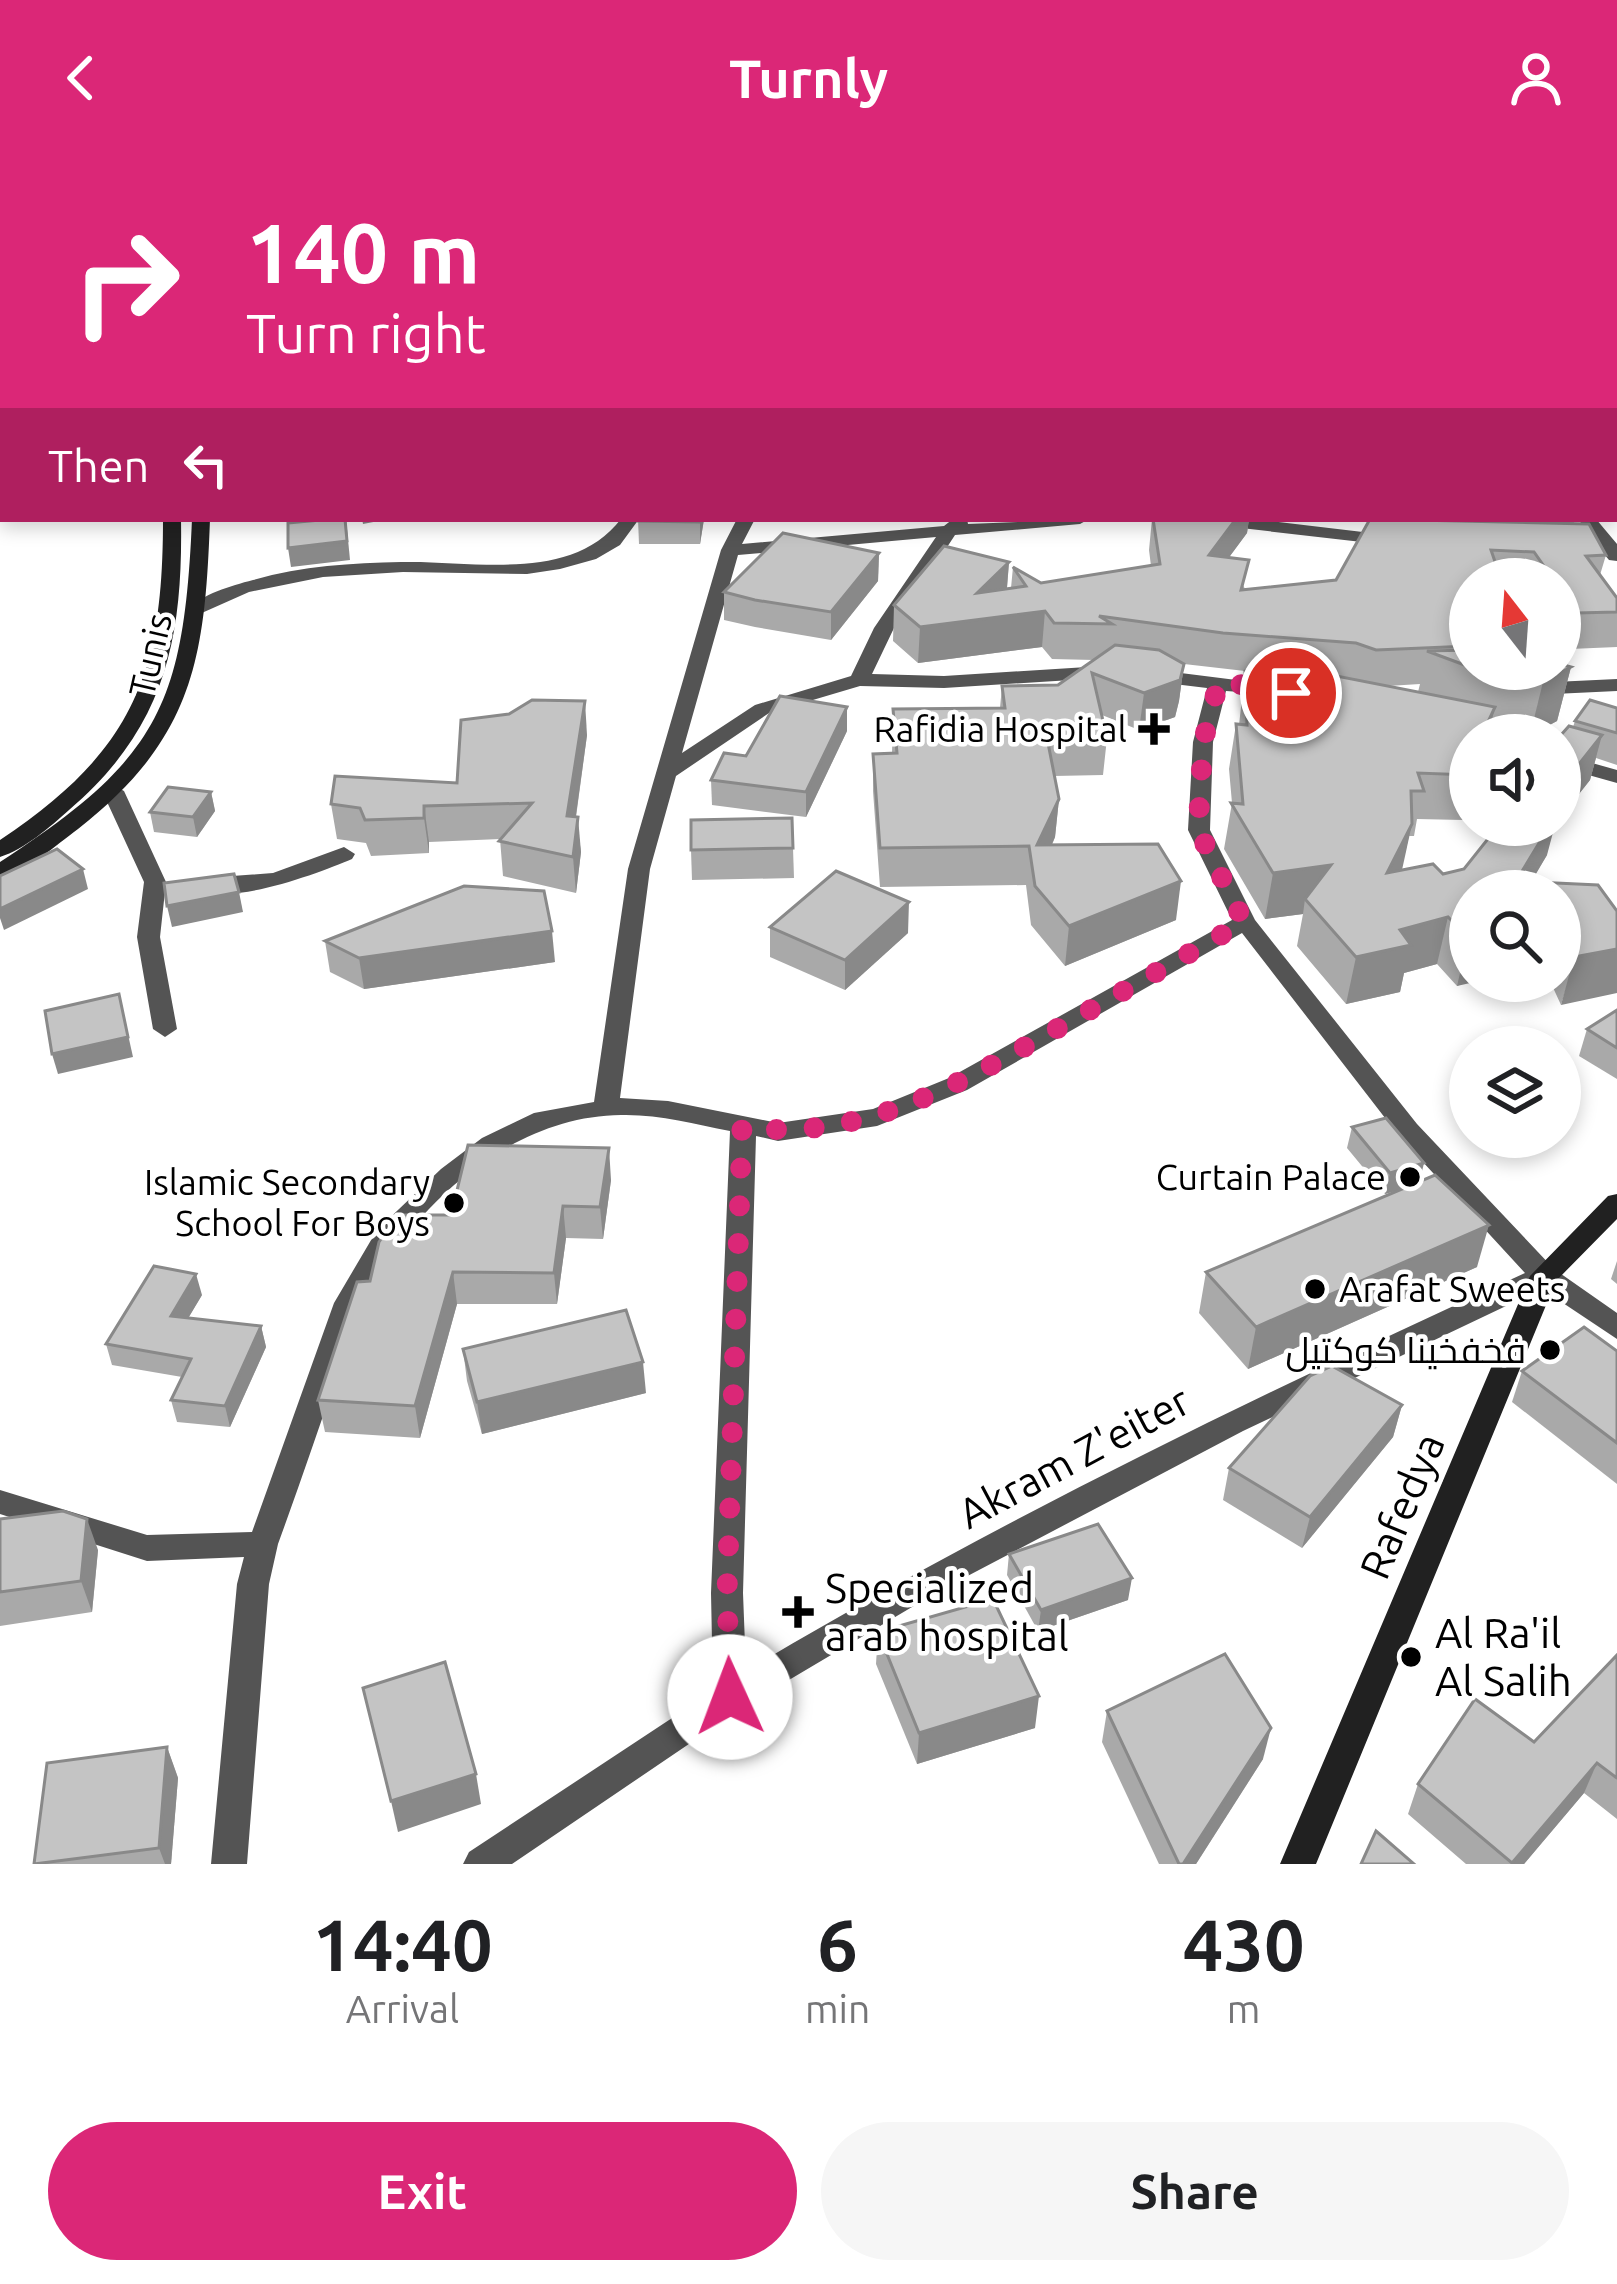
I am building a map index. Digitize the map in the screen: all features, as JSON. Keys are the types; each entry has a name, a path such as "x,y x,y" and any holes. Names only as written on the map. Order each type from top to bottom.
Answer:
{"main road":[{"path":"0,850 79,794 131,734 148,702 175,579 172,522"},
{"name":"Tunis","path":"0,872 47,843 113,791 164,733 178,699 195,610 201,522"},
{"name":"Rafedya","path":"1298,1864 1544,1276 1617,1203"}],"street":[{"path":"200,565 220,578 251,584 400,567 547,567 604,546 619,537 628,522"},
{"path":"605,1107 639,869 730,550 744,522"},
{"path":"730,550 1006,522"},
{"path":"1232,522 1398,541"},
{"path":"1589,522 1614,552"},
{"path":"859,680 884,628 957,524"},
{"path":"1544,549 1614,552"},
{"path":"195,610 251,584"},
{"path":"667,773 762,709 859,680 944,682 1115,671 1219,681 1305,696"},
{"path":"1219,681 1203,742 1198,830 1244,922 1408,1130 1544,1276 1617,1328"},
{"path":"1581,687 1617,685"},
{"path":"1581,766 1617,777"},
{"path":"113,791 155,882 149,902 149,976 165,1029"},
{"path":"155,882 234,887 282,880 344,854"},
{"path":"229,1864 253,1584 263,1544 348,1303 388,1237 450,1175 491,1144 543,1119 605,1107 668,1110 778,1132 845,1124 936,1096 1244,922"},
{"path":"730,1697 727,1593 742,1127"},
{"name":"Akram Z'eiter","path":"485,1863 730,1697 980,1554 1260,1407 1544,1276"},
{"path":"0,1502 147,1548 263,1544"}],"building":[{"path":"345,522 347,541 288,548 288,523"},
{"path":"1153,522 1234,522 1209,555 1249,560 1241,590 1336,580 1368,522 1589,524 1606,555 1586,556 1617,598 1617,612 1581,613 1581,558 1538,558 1534,552 1491,550 1494,558 1449,558 1449,647 1376,650 1356,643 1223,633 1099,616 1112,624 1054,623 1045,611 920,627 894,605 944,546 1009,562 977,593 1026,586 1013,567 1041,583 1160,564"},
{"path":"783,533 879,553 831,612 724,592"},
{"path":"1115,645 1159,650 1184,664 1180,680 1144,693 1092,673 1107,738 1047,738 1059,799 1037,845 1158,844 1181,881 1069,926 1035,886 1029,846 880,848 873,754 897,753 893,709 1005,708 1002,686 1058,685"},
{"path":"1449,650 1449,659 1427,651"},
{"path":"1265,662 1495,707 1492,714 1449,714 1449,774 1418,773 1424,791 1411,791 1412,824 1387,873 1433,864 1443,874 1449,873 1449,918 1400,930 1411,945 1356,957 1305,899 1331,865 1273,873 1231,803 1243,804 1236,724 1247,725 1245,671"},
{"path":"780,696 847,707 806,792 711,780 724,753 746,756"},
{"path":"532,700 585,701 567,816 578,817 573,857 499,841 532,803 424,806 424,818 365,820 360,808 331,804 335,776 457,783 461,720 509,714"},
{"path":"1590,700 1617,708 1617,733 1581,723 1580,714"},
{"path":"1581,729 1602,735 1581,762"},
{"path":"168,787 211,792 193,817 150,812"},
{"path":"792,818 793,848 691,850 691,820"},
{"path":"1482,846 1537,846 1523,870 1460,870"},
{"path":"57,849 83,869 0,909 0,876"},
{"path":"836,871 909,902 845,960 770,927"},
{"path":"234,874 239,892 167,906 164,883"},
{"path":"1581,884 1598,885 1617,911 1617,949 1581,956"},
{"path":"464,886 544,891 552,931 359,958 325,941"},
{"path":"119,994 128,1037 52,1054 45,1011"},
{"path":"1617,1010 1617,1048 1587,1029"},
{"path":"1386,1118 1424,1163 1390,1173 1352,1127"},
{"path":"468,1145 609,1148 600,1207 563,1206 554,1273 453,1272 415,1406 318,1400 357,1282 370,1281 379,1242 398,1215 451,1215"},
{"path":"1435,1175 1489,1225 1256,1327 1206,1272"},
{"path":"154,1266 196,1274 171,1316 261,1326 225,1406 171,1400 191,1359 106,1344"},
{"path":"626,1310 643,1362 477,1402 463,1349"},
{"path":"1584,1327 1617,1351 1617,1443 1522,1371"},
{"path":"1332,1366 1402,1405 1310,1517 1229,1468 1310,1376"},
{"path":"63,1511 87,1519 81,1581 0,1592 0,1519"},
{"path":"1098,1524 1132,1578 1041,1610 1009,1554"},
{"path":"993,1599 1039,1696 919,1733 878,1632"},
{"path":"1225,1654 1271,1728 1179,1864 1107,1711"},
{"path":"1617,1655 1617,1778 1597,1763 1512,1863 1418,1784 1475,1699 1534,1742"},
{"path":"445,1662 476,1774 391,1801 363,1688"},
{"path":"167,1747 159,1848 34,1864 47,1763"},
{"path":"1376,1831 1414,1864 1361,1864"}],"place":[{"name":"Rafidia Hospital","path":"1154,729"},
{"name":"Curtain Palace","path":"1410,1177"},
{"name":"Islamic Secondary School For Boys","path":"454,1203"},
{"name":"Arafat Sweets","path":"1315,1289"},
{"name":"فخفخينا كوكتيل","path":"1550,1350"},
{"name":"Specialized arab hospital","path":"798,1612"},
{"name":"Al Ra'il Al Salih","path":"1411,1657"}],"route":[{"path":"730,1697 727,1593 742,1127 778,1132 845,1124 936,1096 1244,922 1198,830 1203,742 1219,681 1291,693"}]}
